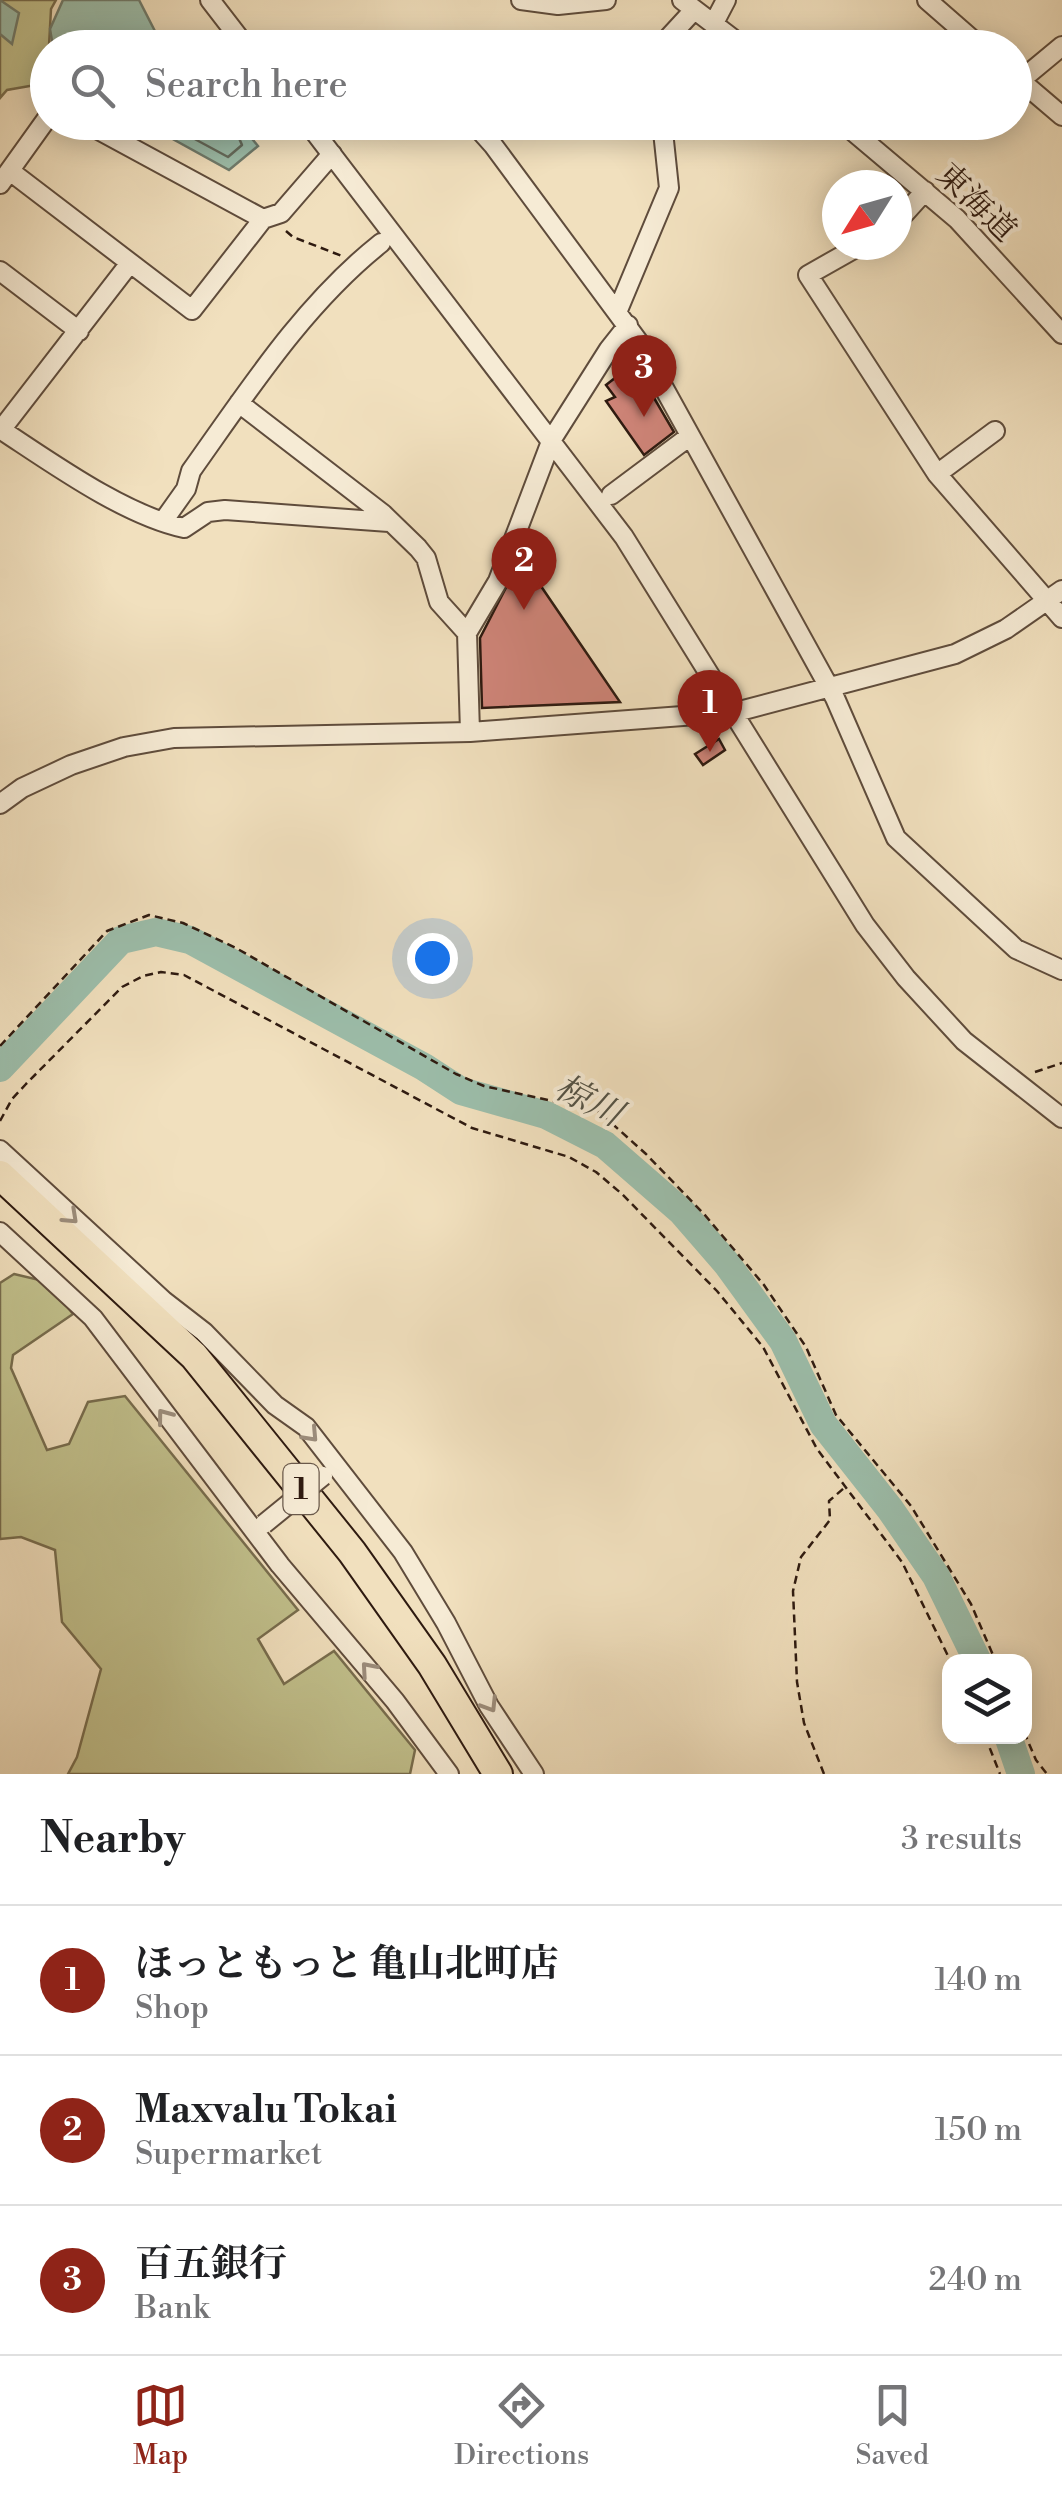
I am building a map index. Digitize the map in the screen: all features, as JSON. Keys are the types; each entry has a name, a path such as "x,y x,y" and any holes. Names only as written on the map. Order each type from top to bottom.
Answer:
{"highway":[{"name":"1","path":"0,1175 194,1356 352,1552 432,1665 498,1774"}],"street":[{"path":"210,0 234,30"},
{"path":"521,0 558,5 606,0"},
{"path":"714,23 726,0"},
{"path":"927,0 961,30"},
{"path":"671,30 688,5 723,30"},
{"path":"1032,68 1062,46"},
{"path":"1032,90 1062,116"},
{"path":"31,140 5,178 192,310 266,218 280,212 332,154"},
{"path":"118,140 266,218"},
{"path":"321,140 624,537 865,925 934,1011 1062,1118"},
{"path":"489,140 623,318 829,688 902,846 1016,949 1062,970"},
{"path":"470,732 467,633 498,581 552,439 623,318 669,188 664,140"},
{"name":"東海道","path":"864,140 957,219 1062,334"},
{"path":"912,205 925,191"},
{"path":"164,520 186,489 191,470 290,336 358,261 381,243"},
{"path":"836,260 808,276 937,474 1062,618"},
{"path":"130,263 1,430 124,505 184,528 208,512 225,510 389,522"},
{"path":"0,270 80,331"},
{"path":"240,403 389,522 426,558 440,602 467,633"},
{"path":"937,474 994,432"},
{"path":"612,495 690,436"},
{"path":"0,804 54,772 111,751 158,741 470,732 736,712 955,654 1006,629 1062,590"},
{"path":"0,1150 110,1253 204,1332 275,1405 306,1427 331,1471 403,1552 489,1706 534,1774"},
{"path":"0,1232 93,1318 449,1774"},
{"path":"260,1528 331,1471"}],"path":[{"path":"266,218 292,238 358,261"},
{"path":"0,1046 108,931 149,915 183,922 236,948 456,1074 484,1086 598,1111 704,1214 764,1285 806,1347 836,1415 912,1506 971,1604 993,1654"},
{"path":"0,1121 26,1084 122,987 161,972 184,975 472,1128 569,1157 596,1172 744,1321 763,1347 817,1449 902,1562 947,1654"},
{"path":"1017,1084 1039,1068 1062,1063"},
{"path":"824,1774 804,1723 794,1650 793,1591 802,1556 830,1520 828,1507 832,1496 845,1488"},
{"path":"988,1744 1000,1774"},
{"path":"1029,1744 1047,1774"}],"shaded area":[{"path":"0,0 56,0 51,9 50,30 30,30 30,86 7,90 0,98"},
{"path":"14,1274 48,1282 73,1314 13,1355 11,1368 47,1450 69,1444 88,1402 125,1396 298,1610 258,1639 284,1684 334,1651 415,1750 410,1774 68,1774 77,1757 101,1669 62,1622 55,1550 21,1537 0,1539 0,1283"}],"water":[{"path":"0,0 19,13 12,44 0,34"},
{"path":"63,0 139,0 154,30 50,30"},
{"path":"175,140 253,140 258,146 229,170"}],"building":[{"path":"630,357 674,432 644,455 606,401 615,397 606,385 620,374 617,367"},
{"path":"523,568 534,576 620,702 482,708 480,638 515,570"},
{"path":"719,739 725,750 703,765 695,754"}],"waterway":[{"name":"椋川","path":"0,1068 121,940 156,932 190,940 461,1091 546,1115 605,1145 682,1212 727,1264 783,1341 823,1424 890,1509 936,1576 974,1654"},
{"name":"椋川","path":"1011,1744 1021,1774"}],"place":[{"name":"百五銀行","path":"644,417"},
{"name":"Maxvalu Tokai","path":"524,610"},
{"name":"ほっともっと 亀山北町店","path":"710,752"}]}
